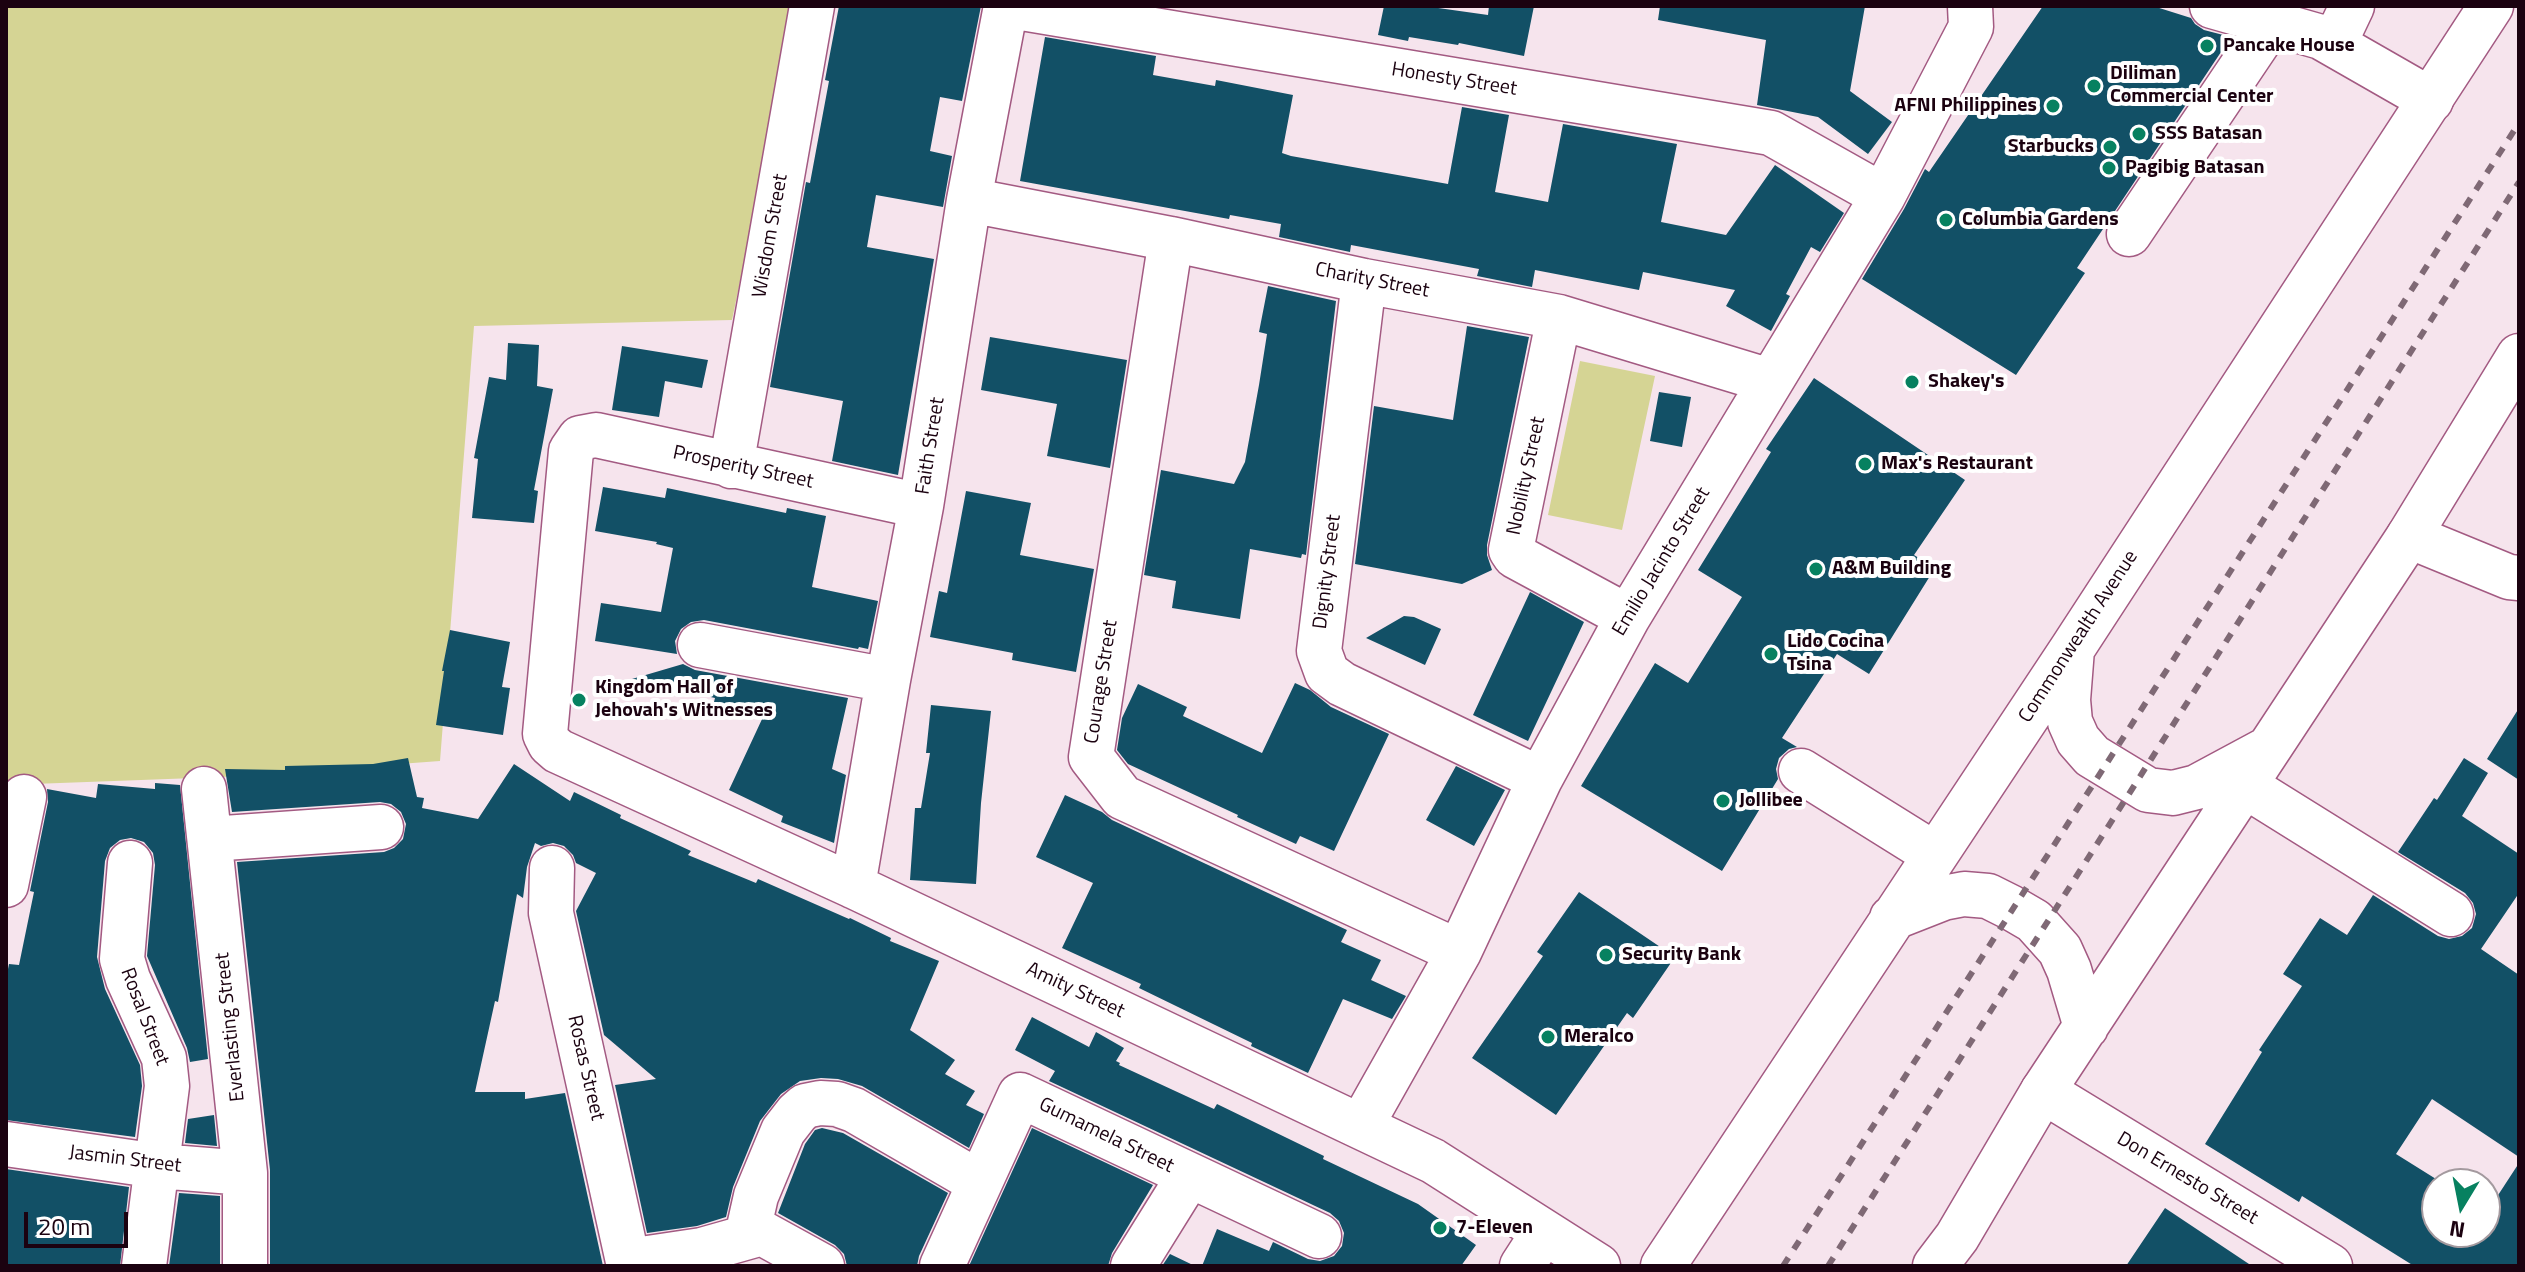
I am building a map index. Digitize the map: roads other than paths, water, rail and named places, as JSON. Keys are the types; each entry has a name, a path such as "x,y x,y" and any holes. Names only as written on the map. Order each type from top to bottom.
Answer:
{"street":[{"name":"Wisdom Street","path":"731,466 812,6"},
{"name":"Honesty Street","path":"1008,6 1771,133 1883,196"},
{"name":"Faith Street","path":"853,886 921,506 969,200 1008,6"},
{"name":"Emilio Jacinto Street","path":"1361,1126 1459,952 1540,779 1628,617 1883,196 1971,27 1970,6"},
{"path":"2212,6 2321,37 2343,25 2431,100"},
{"name":"Commonwealth Avenue","path":"1663,1266 2072,649 2491,6"},
{"path":"2129,234 2271,23"},
{"name":"Charity Street","path":"969,200 1364,281 1559,317 1770,381"},
{"name":"Courage Street","path":"1171,239 1091,757 1122,797 1459,952"},
{"name":"Dignity Street","path":"1364,281 1319,651 1327,673 1342,684 1540,779"},
{"name":"Nobility Street","path":"1559,317 1511,550 1515,556 1628,617"},
{"path":"1945,1259 2043,1091 2409,536 2519,356"},
{"name":"Prosperity Street","path":"545,734 571,451 580,438 596,435 921,506"},
{"path":"2409,536 2509,577 2519,578"},
{"path":"700,645 888,680"},
{"path":"2072,649 2068,700 2070,722 2078,740 2092,756 2148,790 2173,793 2197,787 2269,748"},
{"name":"Amity Street","path":"545,734 558,751 853,886 1433,1161 1533,1249 1598,1266"},
{"path":"1801,771 1934,854"},
{"path":"2244,785 2451,914"},
{"name":"Everlasting Street","path":"204,789 245,1173 245,1266"},
{"path":"6,885 24,797"},
{"path":"210,839 381,827"},
{"name":"Rosal Street","path":"130,863 122,959 164,1058 167,1086 144,1266"},
{"name":"Rosas Street","path":"552,868 551,913 629,1264"},
{"path":"1892,918 1943,898 1964,894 1988,896 2010,907 2034,921 2060,950 2086,1027"},
{"name":"Don Ernesto Street","path":"2043,1091 2330,1266"},
{"name":"Gumamela Street","path":"942,1266 1020,1095 1319,1236"},
{"path":"747,1236 756,1196 783,1131 805,1106 837,1104 854,1110 980,1183"},
{"name":"Jasmin Street","path":"6,1144 158,1166 245,1173"},
{"path":"1133,1266 1189,1176"},
{"path":"629,1264 702,1250 762,1233 822,1266"}],"railway":[{"path":"1783,1266 2519,123"},
{"path":"1828,1266 2519,182"}],"place":[{"name":"Pancake House","path":"2207,46"},
{"name":"Diliman Commercial Center","path":"2094,86"},
{"name":"AFNI Philippines","path":"2053,106"},
{"name":"SSS Batasan","path":"2139,134"},
{"name":"Starbucks","path":"2110,147"},
{"name":"Pagibig Batasan","path":"2109,168"},
{"name":"Columbia Gardens","path":"1946,220"},
{"name":"Shakey's","path":"1912,382"},
{"name":"Max's Restaurant","path":"1865,464"},
{"name":"A&M Building","path":"1816,569"},
{"name":"Lido Cocina Tsina","path":"1771,654"},
{"name":"Kingdom Hall of Jehovah's Witnesses","path":"579,700"},
{"name":"Jollibee","path":"1723,801"},
{"name":"Security Bank","path":"1606,955"},
{"name":"Meralco","path":"1548,1037"},
{"name":"7-Eleven","path":"1440,1228"}]}
